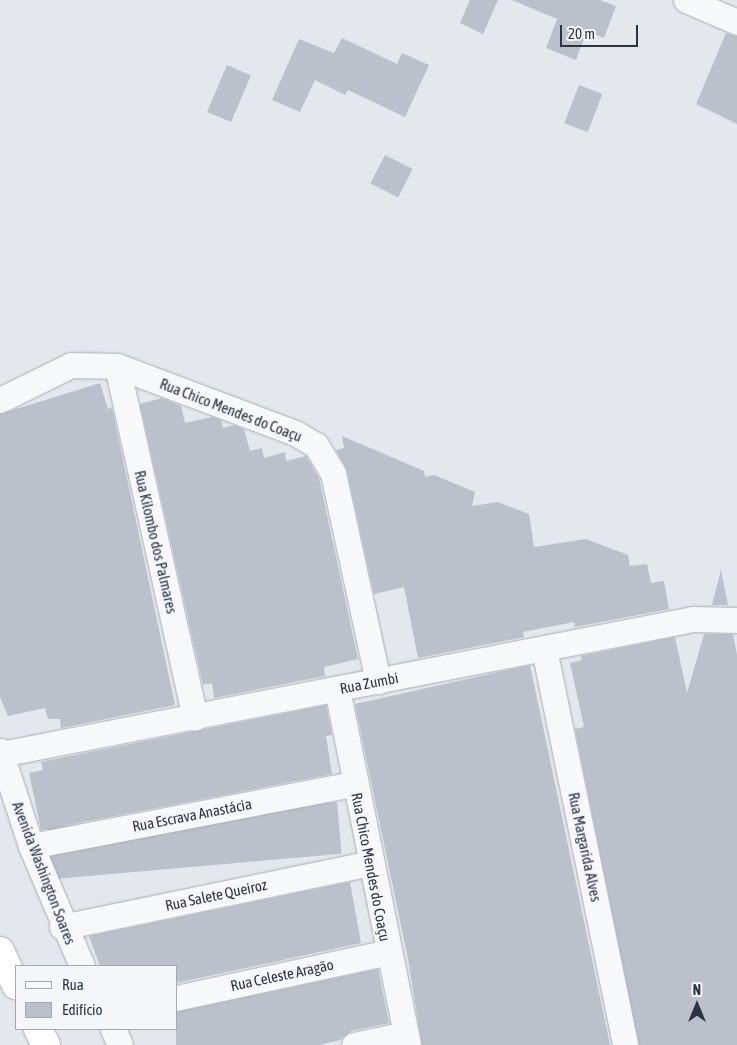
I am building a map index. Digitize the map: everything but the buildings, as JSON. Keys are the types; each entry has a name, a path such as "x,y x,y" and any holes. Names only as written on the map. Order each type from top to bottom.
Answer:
{"highway":[{"path":"0,951 15,983"},
{"path":"38,1030 46,1045"}],"street":[{"path":"686,0 737,22"},
{"name":"Rua Chico Mendes do Coaçu","path":"0,400 71,365 117,366 296,433 316,445 333,472 378,681"},
{"name":"Rua Kilombo dos Palmares","path":"117,366 195,717"},
{"name":"Rua Zumbi","path":"1,753 195,717 693,619 737,620"},
{"name":"Rua Margarida Alves","path":"544,649 625,1045"},
{"name":"Rua Chico Mendes do Coaçu","path":"337,689 354,784 407,1040"},
{"name":"Avenida Washington Soares","path":"1,753 31,846 62,927 81,965"},
{"name":"Rua Escrava Anastácia","path":"31,846 354,784"},
{"name":"Rua Salete Queiroz","path":"62,927 370,863"},
{"name":"Rua Celeste Aragão","path":"178,998 388,952"},
{"path":"112,1030 120,1045"},
{"path":"354,1045 407,1040"}]}
